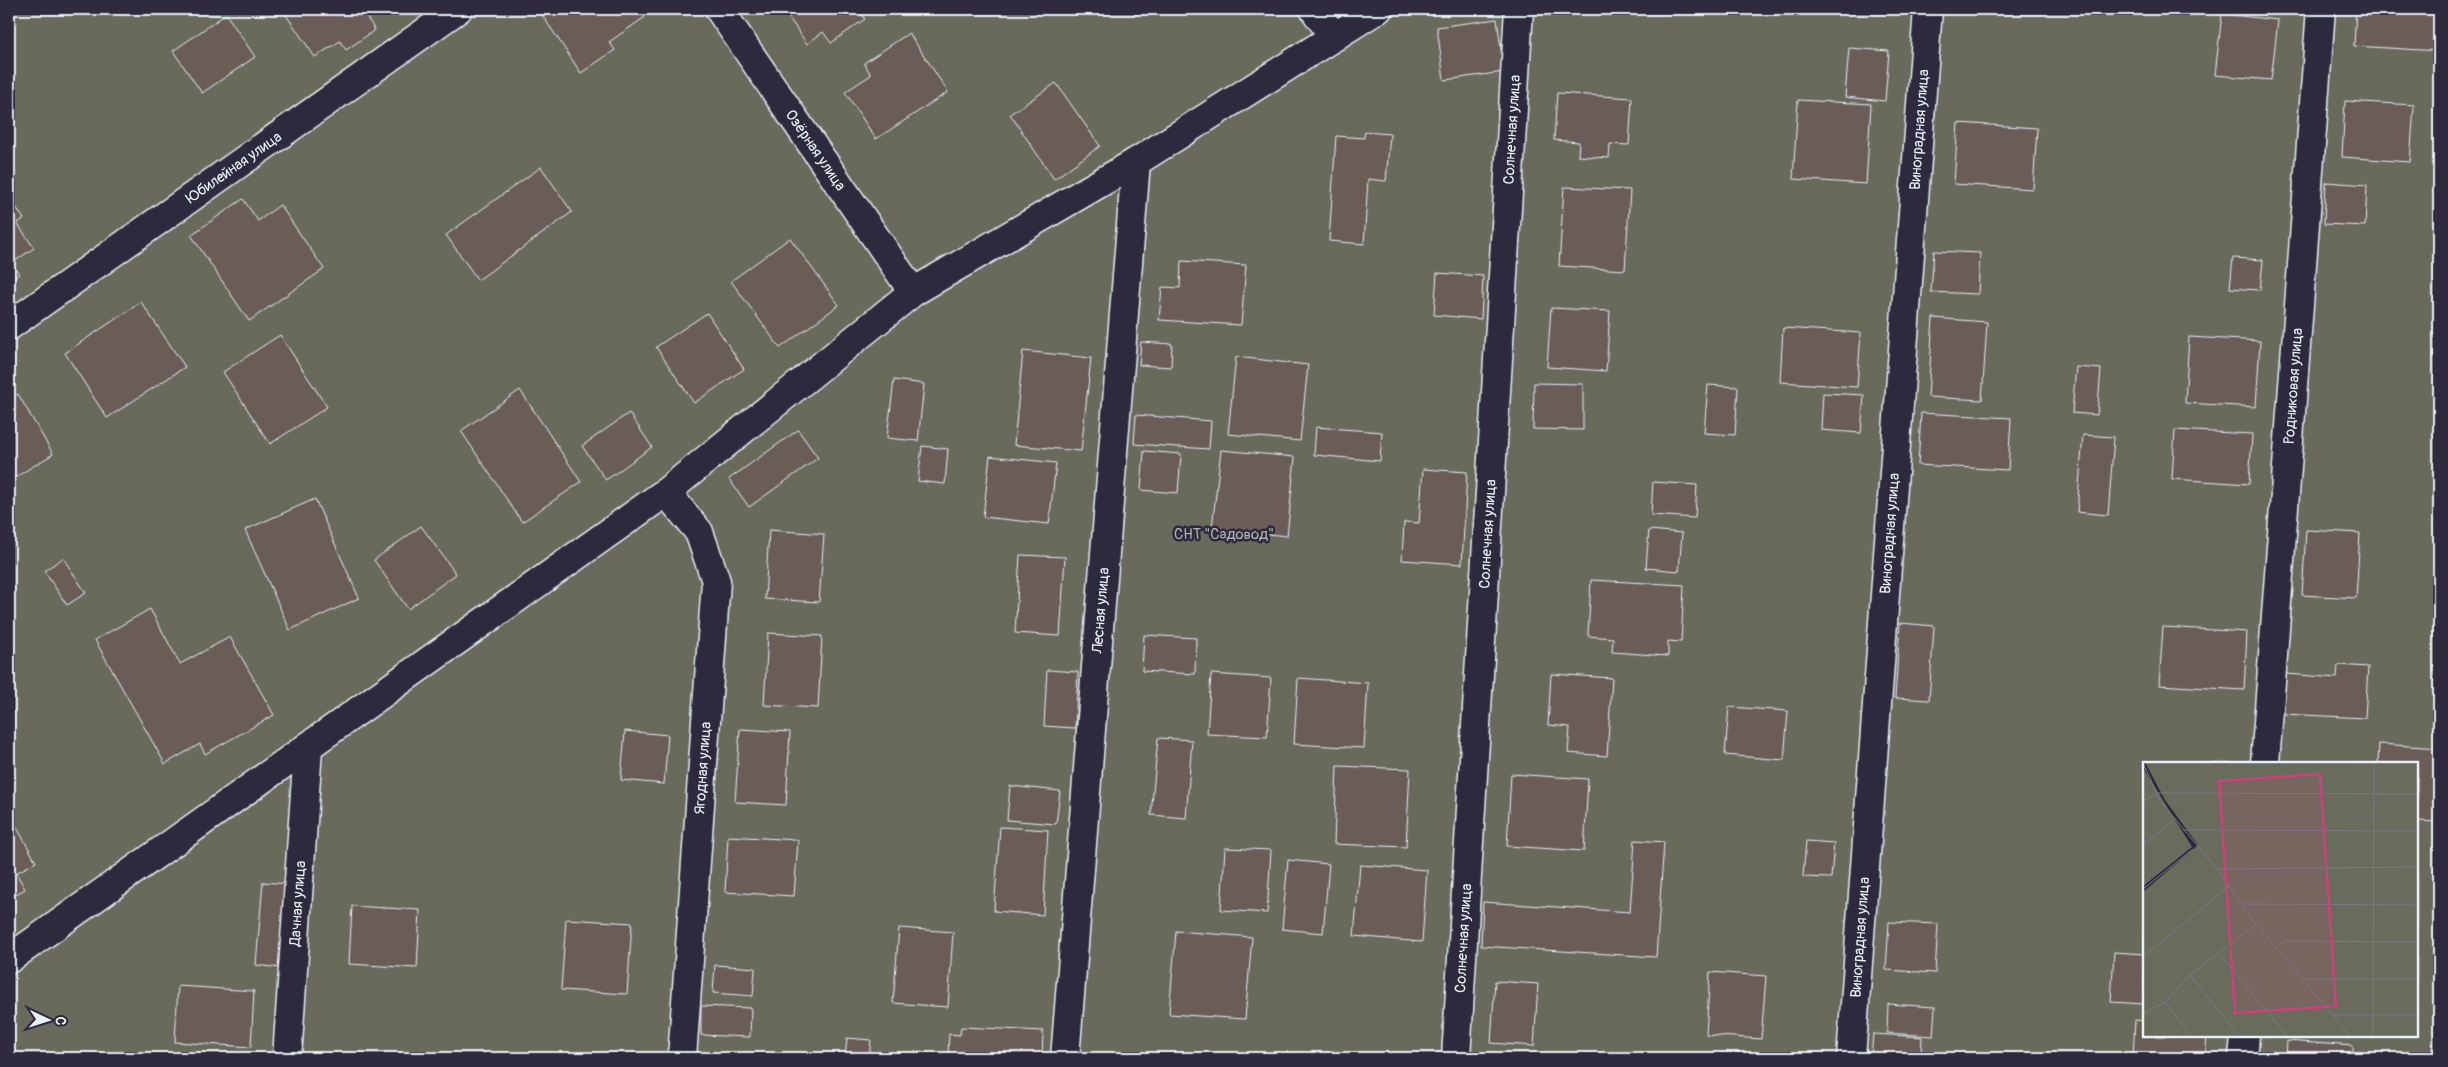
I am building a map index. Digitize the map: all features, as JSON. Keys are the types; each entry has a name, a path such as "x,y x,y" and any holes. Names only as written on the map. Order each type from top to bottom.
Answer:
{"street":[{"name":"Юбилейная улица","path":"9,326 458,9"},
{"name":"Озёрная улица","path":"719,9 913,292"},
{"path":"1314,9 1334,37"},
{"path":"9,959 666,492 913,292 1136,162 1378,9"},
{"name":"Солнечная улица","path":"1456,1058 1520,9"},
{"name":"Виноградная улица","path":"1851,1058 1928,9"},
{"name":"Родниковая улица","path":"2265,762 2321,9"},
{"name":"Лесная улица","path":"1065,1058 1136,162"},
{"name":"Ягодная улица","path":"666,492 699,532 716,581 682,1058"},
{"name":"Дачная улица","path":"287,1058 308,748"},
{"path":"2243,1058 2245,1037"}],"green space":[{"name":"СНТ \"Садовод\"","path":"9,9 2439,9 2439,1058 9,1058"}],"building":[{"path":"282,9 361,9 375,30 346,50 340,41 315,57"},
{"path":"538,9 640,9 645,17 609,42 615,50 581,73"},
{"path":"783,9 857,9 865,19 831,43 823,32 807,44"},
{"path":"2356,9 2439,9 2439,51 2354,46"},
{"path":"226,14 255,57 202,93 173,51"},
{"path":"2222,14 2278,20 2271,80 2215,75"},
{"path":"1497,19 1504,72 1444,80 1437,27"},
{"path":"909,33 948,92 876,139 845,92 871,75 864,63"},
{"path":"1849,48 1889,51 1885,101 1845,97"},
{"path":"1056,83 1100,146 1054,179 1010,114"},
{"path":"1557,93 1632,98 1629,145 1610,144 1609,158 1578,156 1579,142 1554,140"},
{"path":"1798,100 1871,104 1866,184 1793,179"},
{"path":"2345,101 2414,105 2410,162 2342,157"},
{"path":"1958,123 2037,128 2033,189 1954,184"},
{"path":"1365,132 1390,134 1386,181 1368,179 1364,244 1329,241 1336,136 1364,138"},
{"path":"541,167 572,212 478,280 446,235"},
{"path":"2326,182 2367,185 2365,226 2324,224"},
{"path":"1564,187 1630,190 1625,270 1559,266"},
{"path":"9,197 24,219 17,223 34,248 12,263 19,274 9,281"},
{"path":"243,199 258,221 280,205 324,269 249,321 191,235"},
{"path":"790,238 839,305 780,348 731,281"},
{"path":"1934,251 1980,253 1978,294 1931,292"},
{"path":"2233,258 2263,260 2260,290 2230,288"},
{"path":"1181,261 1246,265 1241,325 1159,320 1162,287 1180,288"},
{"path":"1437,273 1483,276 1481,319 1434,315"},
{"path":"141,302 185,367 107,418 65,353"},
{"path":"1551,308 1610,311 1606,371 1547,367"},
{"path":"707,313 744,369 694,403 656,347"},
{"path":"1933,318 1987,322 1982,400 1928,397"},
{"path":"1783,328 1861,333 1857,387 1780,382"},
{"path":"280,335 327,407 270,444 223,372"},
{"path":"2189,337 2260,341 2256,407 2185,403"},
{"path":"1141,342 1172,344 1171,367 1139,365"},
{"path":"1023,351 1091,358 1081,451 1014,445"},
{"path":"1236,357 1308,365 1300,441 1228,434"},
{"path":"2076,367 2101,369 2097,415 2072,413"},
{"path":"894,380 924,384 918,441 887,438"},
{"path":"1534,383 1583,384 1583,430 1533,429"},
{"path":"1708,385 1738,387 1735,435 1704,433"},
{"path":"520,390 581,482 522,522 461,431"},
{"path":"1823,393 1864,395 1861,433 1821,430"},
{"path":"18,394 53,454 9,481 9,399"},
{"path":"629,413 652,447 606,480 582,446"},
{"path":"1921,413 2011,418 2008,470 1918,465"},
{"path":"1136,415 1211,421 1209,449 1134,444"},
{"path":"1316,427 1382,432 1380,461 1314,455"},
{"path":"798,430 818,458 749,507 729,479"},
{"path":"2175,430 2252,434 2249,484 2172,479"},
{"path":"2083,435 2114,437 2108,515 2077,512"},
{"path":"922,446 948,449 945,484 918,481"},
{"path":"1221,450 1295,457 1287,536 1212,528"},
{"path":"1144,451 1181,454 1178,493 1141,490"},
{"path":"990,456 1056,463 1049,524 983,517"},
{"path":"1423,469 1467,472 1462,564 1402,560 1404,522 1419,523"},
{"path":"1653,482 1697,485 1695,518 1651,515"},
{"path":"315,499 359,598 290,630 245,530"},
{"path":"421,526 456,574 408,609 374,560"},
{"path":"769,530 824,534 819,602 765,599"},
{"path":"1649,530 1682,533 1679,571 1646,568"},
{"path":"2306,530 2360,533 2356,598 2302,595"},
{"path":"1020,555 1065,557 1060,636 1015,633"},
{"path":"63,558 86,593 67,605 44,571"},
{"path":"1591,580 1684,585 1681,642 1668,641 1668,656 1612,652 1613,638 1588,636"},
{"path":"150,609 180,664 230,637 274,715 205,754 200,744 165,764 95,640"},
{"path":"1900,623 1934,626 1929,700 1895,698"},
{"path":"2163,627 2247,632 2244,690 2159,685"},
{"path":"768,633 822,636 818,708 764,705"},
{"path":"1144,635 1196,638 1195,674 1142,671"},
{"path":"2338,665 2368,667 2365,718 2284,714 2286,674 2337,678"},
{"path":"1047,670 1078,672 1075,728 1044,726"},
{"path":"1211,674 1271,678 1267,737 1207,734"},
{"path":"1551,674 1612,678 1607,756 1568,753 1570,727 1548,725"},
{"path":"1298,678 1368,683 1364,748 1294,744"},
{"path":"1729,707 1788,711 1784,760 1725,755"},
{"path":"740,729 790,732 786,805 735,802"},
{"path":"625,731 668,735 664,784 621,780"},
{"path":"1158,738 1192,740 1186,818 1151,815"},
{"path":"2379,744 2439,748 2439,822 2418,821 2418,762 2378,762"},
{"path":"1337,766 1410,769 1406,847 1334,844"},
{"path":"1511,774 1588,779 1584,851 1507,846"},
{"path":"1010,786 1060,791 1056,824 1007,820"},
{"path":"15,824 36,862 16,873 25,889 9,898 9,827"},
{"path":"1000,827 1048,830 1043,915 994,911"},
{"path":"728,836 798,840 794,896 725,892"},
{"path":"1635,840 1664,842 1656,957 1481,946 1483,902 1630,912"},
{"path":"1806,841 1834,843 1831,878 1803,877"},
{"path":"1225,848 1271,850 1267,913 1221,910"},
{"path":"1288,860 1329,864 1323,933 1282,929"},
{"path":"1360,865 1427,870 1422,942 1354,936"},
{"path":"263,882 289,884 281,968 256,965"},
{"path":"352,906 420,910 417,968 349,964"},
{"path":"566,919 632,923 627,994 561,990"},
{"path":"1889,922 1938,924 1935,973 1886,970"},
{"path":"899,928 953,932 948,1007 893,1003"},
{"path":"1176,931 1252,937 1245,1019 1169,1014"},
{"path":"2114,952 2143,954 2143,1004 2111,1002"},
{"path":"715,965 755,968 753,996 713,993"},
{"path":"1710,972 1766,976 1761,1039 1706,1035"},
{"path":"1495,981 1538,984 1534,1046 1491,1043"},
{"path":"178,986 254,991 251,1047 175,1042"},
{"path":"1888,1004 1935,1007 1933,1036 1887,1033"},
{"path":"701,1006 751,1008 750,1037 701,1035"},
{"path":"2135,1020 2143,1021 2143,1037 2207,1037 2205,1058 2133,1058"},
{"path":"961,1027 1043,1031 1042,1058 948,1058 949,1034 960,1035"},
{"path":"1873,1034 1922,1037 1921,1058 1871,1058"},
{"path":"847,1038 871,1040 869,1058 845,1058"},
{"path":"2287,1041 2353,1046 2353,1058 2286,1058"}]}
